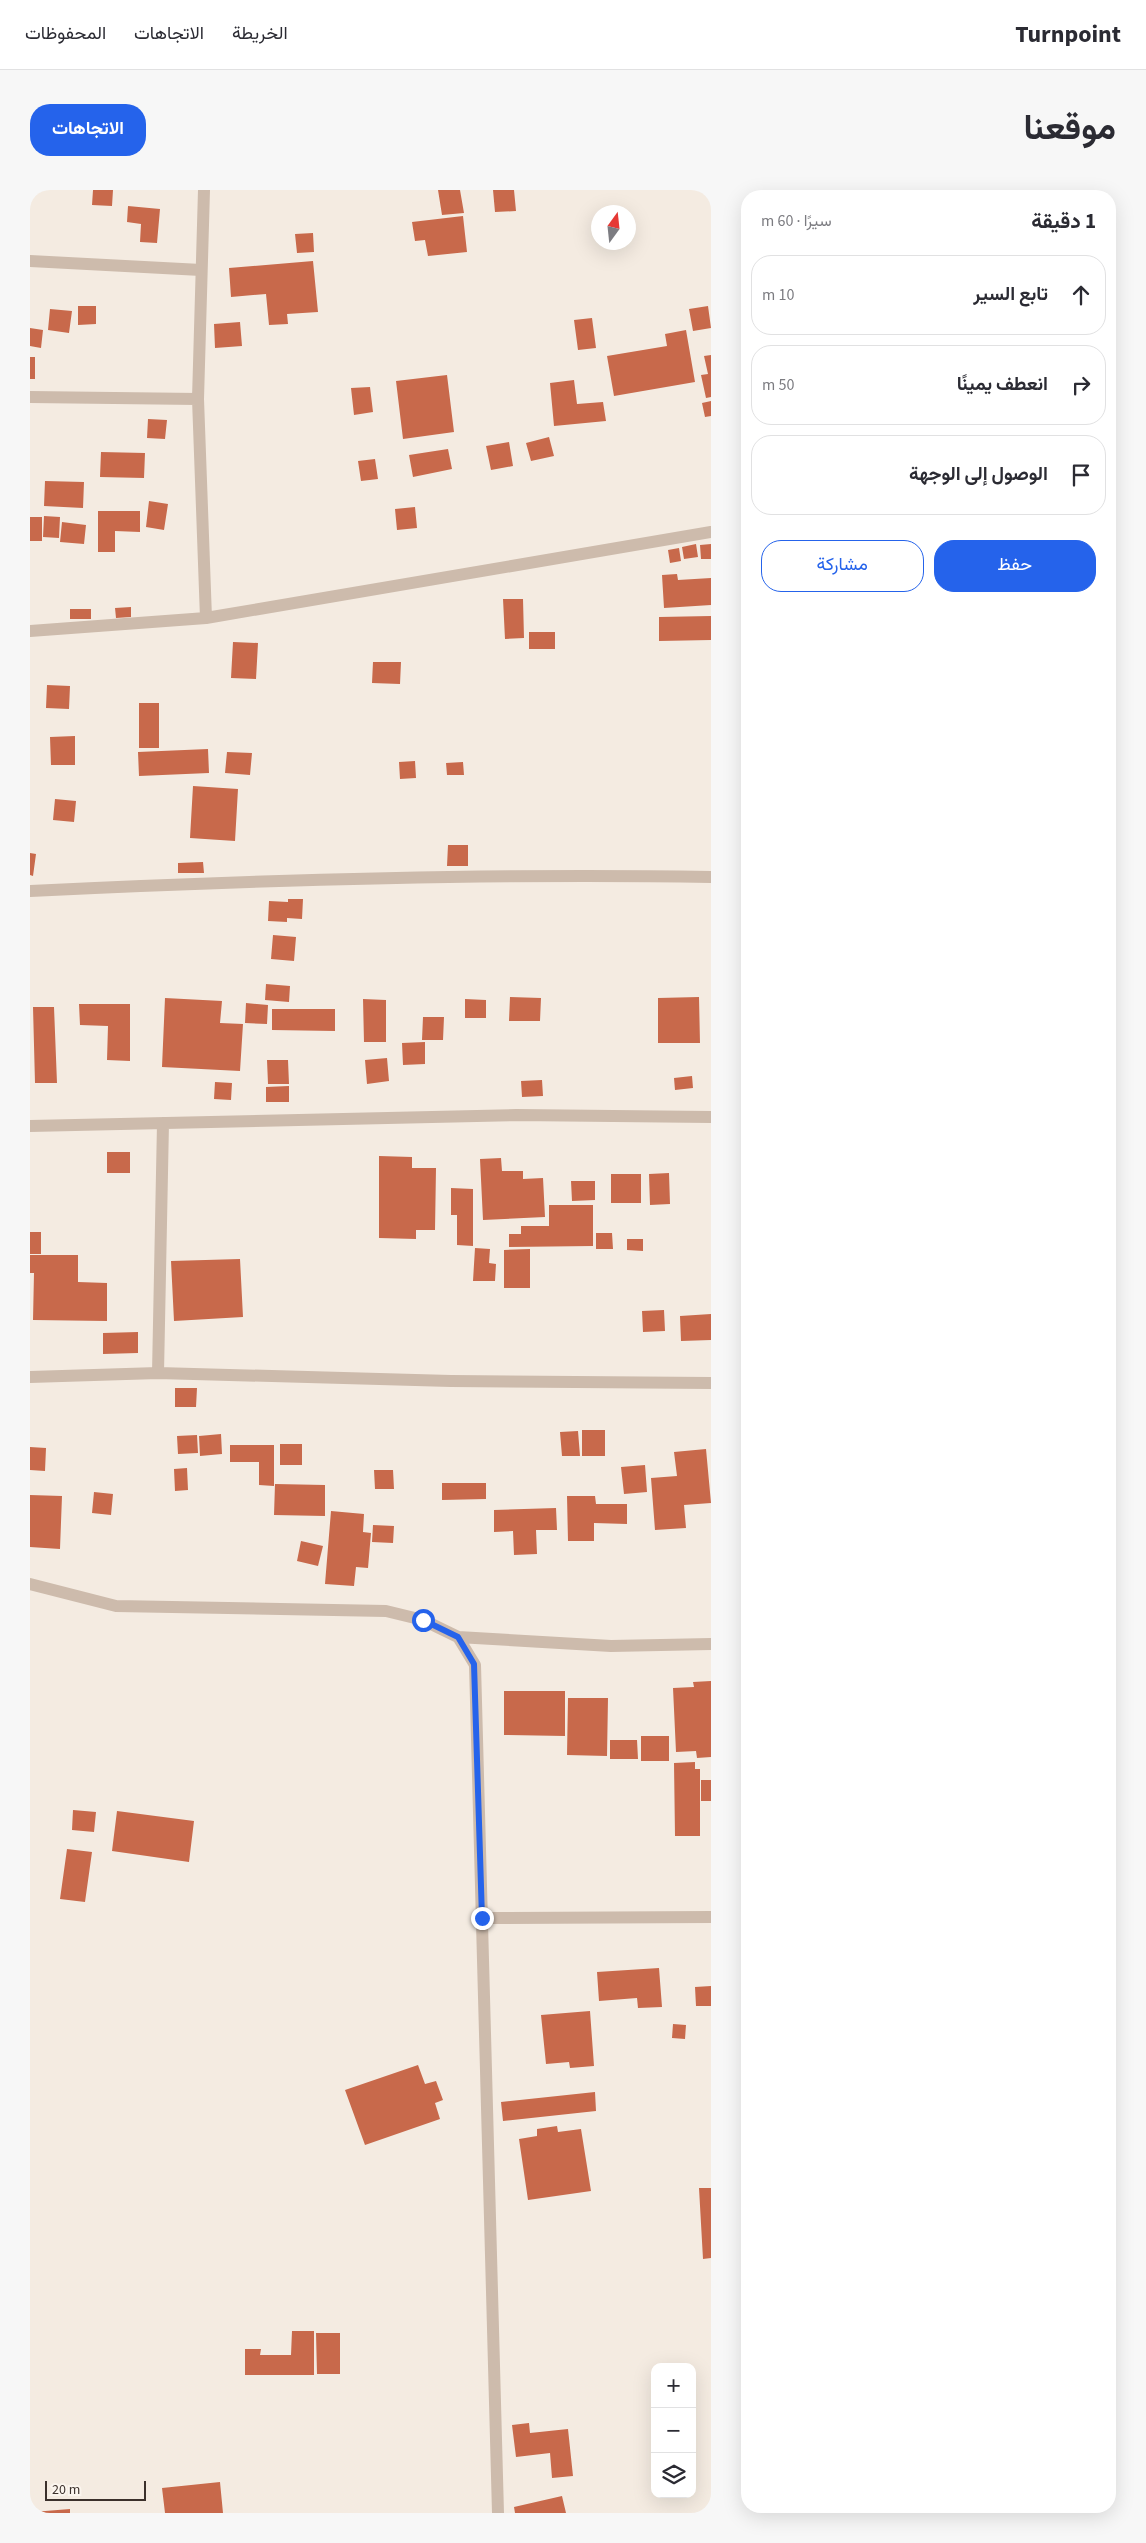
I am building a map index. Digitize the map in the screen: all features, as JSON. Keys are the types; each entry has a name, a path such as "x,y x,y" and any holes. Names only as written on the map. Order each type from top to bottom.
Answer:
{"street":[{"path":"204,190 198,399 206,618"},
{"path":"30,261 201,270"},
{"path":"30,397 198,399"},
{"path":"30,631 206,618 711,532"},
{"path":"30,891 148,885 403,878 711,877"},
{"path":"30,1126 516,1115 711,1117"},
{"path":"158,1373 163,1123"},
{"path":"30,1377 158,1373 451,1380 711,1382"},
{"path":"30,1584 116,1606 386,1611 423,1620 458,1637 611,1646 711,1644"},
{"path":"458,1637 474,1664 498,2513"},
{"path":"482,1918 711,1917"}],"building":[{"path":"93,190 113,190 112,206 92,205"},
{"path":"438,190 460,190 464,213 442,215"},
{"path":"493,190 514,190 516,211 495,212"},
{"path":"128,206 160,209 157,243 140,242 141,224 127,222"},
{"path":"463,216 467,252 428,256 425,240 415,241 412,222"},
{"path":"313,233 314,252 297,253 295,234"},
{"path":"313,261 318,312 287,314 288,324 269,325 266,294 231,297 229,268"},
{"path":"78,306 96,306 96,324 78,325"},
{"path":"708,306 711,328 693,331 689,309"},
{"path":"50,309 72,311 69,333 48,330"},
{"path":"592,318 596,348 578,350 574,320"},
{"path":"240,322 242,346 215,348 214,324"},
{"path":"30,328 43,330 41,348 30,346"},
{"path":"686,330 695,382 614,396 607,356 667,346 665,334"},
{"path":"711,355 711,397 706,398 701,375 708,374 704,356"},
{"path":"30,357 35,357 35,379 30,379"},
{"path":"447,375 454,432 403,439 396,381"},
{"path":"574,380 577,404 603,402 606,421 554,426 550,383"},
{"path":"370,387 373,412 354,415 351,388"},
{"path":"711,401 711,416 705,417 702,403"},
{"path":"148,419 167,420 165,439 147,438"},
{"path":"549,437 554,456 531,461 526,443"},
{"path":"509,442 513,466 491,470 486,446"},
{"path":"448,449 452,469 413,477 409,455"},
{"path":"101,452 145,453 144,478 100,477"},
{"path":"375,459 378,479 361,481 358,461"},
{"path":"45,481 84,482 83,508 44,506"},
{"path":"149,501 168,504 164,530 146,527"},
{"path":"415,507 417,528 397,530 395,509"},
{"path":"98,511 140,511 140,532 115,531 115,552 98,552"},
{"path":"44,516 60,517 59,538 43,537"},
{"path":"30,517 42,517 42,541 30,541"},
{"path":"62,522 86,525 84,544 60,542"},
{"path":"696,544 698,557 684,559 682,547"},
{"path":"711,544 711,559 701,559 700,545"},
{"path":"679,548 681,561 670,563 668,550"},
{"path":"677,574 678,580 711,578 711,605 664,608 662,575"},
{"path":"503,599 523,599 524,638 505,639"},
{"path":"131,607 131,617 116,618 115,608"},
{"path":"70,609 91,609 91,619 70,619"},
{"path":"711,616 711,640 659,641 659,617"},
{"path":"529,632 555,632 555,649 529,649"},
{"path":"233,642 258,643 256,679 231,678"},
{"path":"373,662 401,662 400,684 372,683"},
{"path":"47,685 70,686 69,709 46,708"},
{"path":"139,703 159,703 159,748 139,748"},
{"path":"75,736 75,765 51,765 50,737"},
{"path":"208,749 209,773 139,776 138,752"},
{"path":"227,752 252,753 250,775 225,773"},
{"path":"415,761 416,778 400,779 399,762"},
{"path":"463,762 464,775 447,775 446,763"},
{"path":"193,786 238,789 235,841 190,838"},
{"path":"55,799 76,801 74,822 53,820"},
{"path":"448,845 468,845 468,866 447,866"},
{"path":"30,853 36,854 33,876 30,875"},
{"path":"203,862 204,873 178,873 178,863"},
{"path":"288,899 303,899 302,919 287,918 287,922 268,921 269,901 288,902"},
{"path":"273,935 296,937 294,961 271,959"},
{"path":"266,984 290,986 289,1002 265,1000"},
{"path":"510,997 541,998 540,1021 509,1021"},
{"path":"699,997 700,1043 658,1043 658,998"},
{"path":"165,998 222,1001 220,1023 243,1024 240,1071 162,1067"},
{"path":"363,999 386,1000 386,1042 364,1042"},
{"path":"465,999 486,1000 486,1018 465,1018"},
{"path":"246,1003 268,1005 267,1024 245,1023"},
{"path":"79,1004 130,1004 130,1061 107,1060 108,1026 80,1025"},
{"path":"33,1007 54,1007 57,1083 35,1083"},
{"path":"272,1009 335,1009 335,1031 272,1030"},
{"path":"423,1017 444,1017 443,1040 422,1040"},
{"path":"425,1042 425,1064 403,1065 402,1043"},
{"path":"387,1058 389,1081 367,1084 365,1060"},
{"path":"267,1060 288,1060 289,1084 268,1084"},
{"path":"692,1076 693,1088 675,1090 674,1078"},
{"path":"542,1080 543,1096 522,1097 521,1081"},
{"path":"215,1082 232,1083 231,1100 214,1099"},
{"path":"289,1086 289,1102 266,1102 266,1087"},
{"path":"107,1152 130,1152 130,1173 107,1173"},
{"path":"379,1156 412,1157 412,1168 436,1168 435,1230 416,1230 416,1239 379,1238"},
{"path":"501,1158 502,1171 523,1171 523,1179 543,1178 545,1217 483,1220 480,1159"},
{"path":"669,1173 670,1204 650,1205 649,1174"},
{"path":"611,1174 641,1174 641,1203 611,1203"},
{"path":"571,1181 595,1181 595,1200 572,1201"},
{"path":"451,1188 473,1189 473,1246 457,1245 457,1215 451,1215"},
{"path":"549,1205 593,1205 593,1246 509,1247 509,1234 521,1234 521,1226 549,1226"},
{"path":"30,1232 41,1232 41,1254 30,1254"},
{"path":"596,1233 612,1233 613,1249 596,1249"},
{"path":"627,1239 643,1239 643,1251 627,1250"},
{"path":"475,1248 490,1249 489,1263 496,1264 495,1281 473,1281"},
{"path":"530,1249 530,1288 504,1288 504,1250"},
{"path":"30,1255 78,1255 78,1282 107,1283 107,1321 33,1320 34,1273 30,1273"},
{"path":"240,1259 243,1317 174,1321 171,1261"},
{"path":"664,1310 665,1331 643,1332 642,1311"},
{"path":"711,1314 711,1340 681,1341 680,1316"},
{"path":"138,1332 138,1353 103,1354 103,1333"},
{"path":"175,1388 197,1388 196,1407 175,1407"},
{"path":"582,1430 605,1430 605,1456 582,1456"},
{"path":"578,1431 580,1456 562,1456 560,1432"},
{"path":"221,1434 222,1454 200,1456 199,1436"},
{"path":"197,1435 198,1453 178,1454 177,1436"},
{"path":"280,1444 302,1444 302,1465 280,1465"},
{"path":"230,1445 274,1445 274,1486 259,1485 259,1462 230,1462"},
{"path":"30,1447 46,1448 45,1471 30,1470"},
{"path":"706,1449 711,1503 684,1505 686,1528 655,1530 651,1478 677,1476 674,1452"},
{"path":"645,1465 647,1492 624,1494 621,1467"},
{"path":"187,1468 188,1490 175,1491 174,1469"},
{"path":"374,1470 393,1470 394,1489 375,1489"},
{"path":"442,1483 486,1483 486,1499 442,1500"},
{"path":"275,1484 325,1485 325,1516 274,1515"},
{"path":"94,1492 113,1494 111,1515 92,1513"},
{"path":"30,1495 62,1496 60,1549 30,1547"},
{"path":"567,1496 595,1496 596,1504 627,1504 627,1524 594,1523 594,1541 568,1541"},
{"path":"556,1508 557,1530 536,1530 537,1554 514,1555 513,1531 494,1532 494,1510"},
{"path":"331,1511 364,1514 363,1532 371,1533 368,1568 356,1567 354,1586 325,1584"},
{"path":"373,1525 394,1526 393,1543 372,1542"},
{"path":"301,1541 323,1546 318,1566 297,1561"},
{"path":"711,1681 711,1757 697,1758 696,1751 676,1752 673,1688 694,1687 693,1682"},
{"path":"504,1691 565,1691 565,1736 504,1735"},
{"path":"568,1698 608,1698 607,1756 567,1755"},
{"path":"641,1736 669,1736 669,1761 641,1761"},
{"path":"610,1740 637,1740 638,1759 610,1759"},
{"path":"695,1762 695,1769 700,1769 700,1836 675,1836 674,1763"},
{"path":"701,1780 711,1780 711,1801 701,1801"},
{"path":"73,1810 96,1812 94,1832 72,1830"},
{"path":"117,1811 194,1821 189,1862 112,1851"},
{"path":"67,1849 92,1852 85,1902 60,1899"},
{"path":"659,1968 662,2007 638,2008 637,1998 599,2001 597,1972"},
{"path":"711,1986 711,2006 696,2006 695,1987"},
{"path":"590,2011 594,2066 570,2068 569,2062 546,2064 541,2015"},
{"path":"673,2024 686,2025 685,2039 672,2038"},
{"path":"418,2065 425,2084 436,2081 443,2100 435,2103 440,2119 365,2145 345,2090"},
{"path":"595,2092 596,2111 503,2121 501,2102"},
{"path":"557,2126 558,2132 581,2129 591,2191 528,2200 519,2139 537,2136 537,2129"},
{"path":"699,2188 711,2188 711,2258 703,2259"},
{"path":"292,2331 314,2331 314,2375 245,2375 245,2349 261,2349 260,2355 291,2355"},
{"path":"316,2333 340,2333 340,2374 317,2374"},
{"path":"529,2423 530,2433 568,2429 573,2476 552,2478 550,2453 516,2457 512,2425"},
{"path":"220,2482 223,2513 165,2513 162,2488"},
{"path":"562,2496 566,2513 515,2513 514,2507"},
{"path":"70,2509 70,2513 33,2513 33,2512"}],"route":[{"path":"423,1620 458,1637 474,1664 482,1918"}]}
